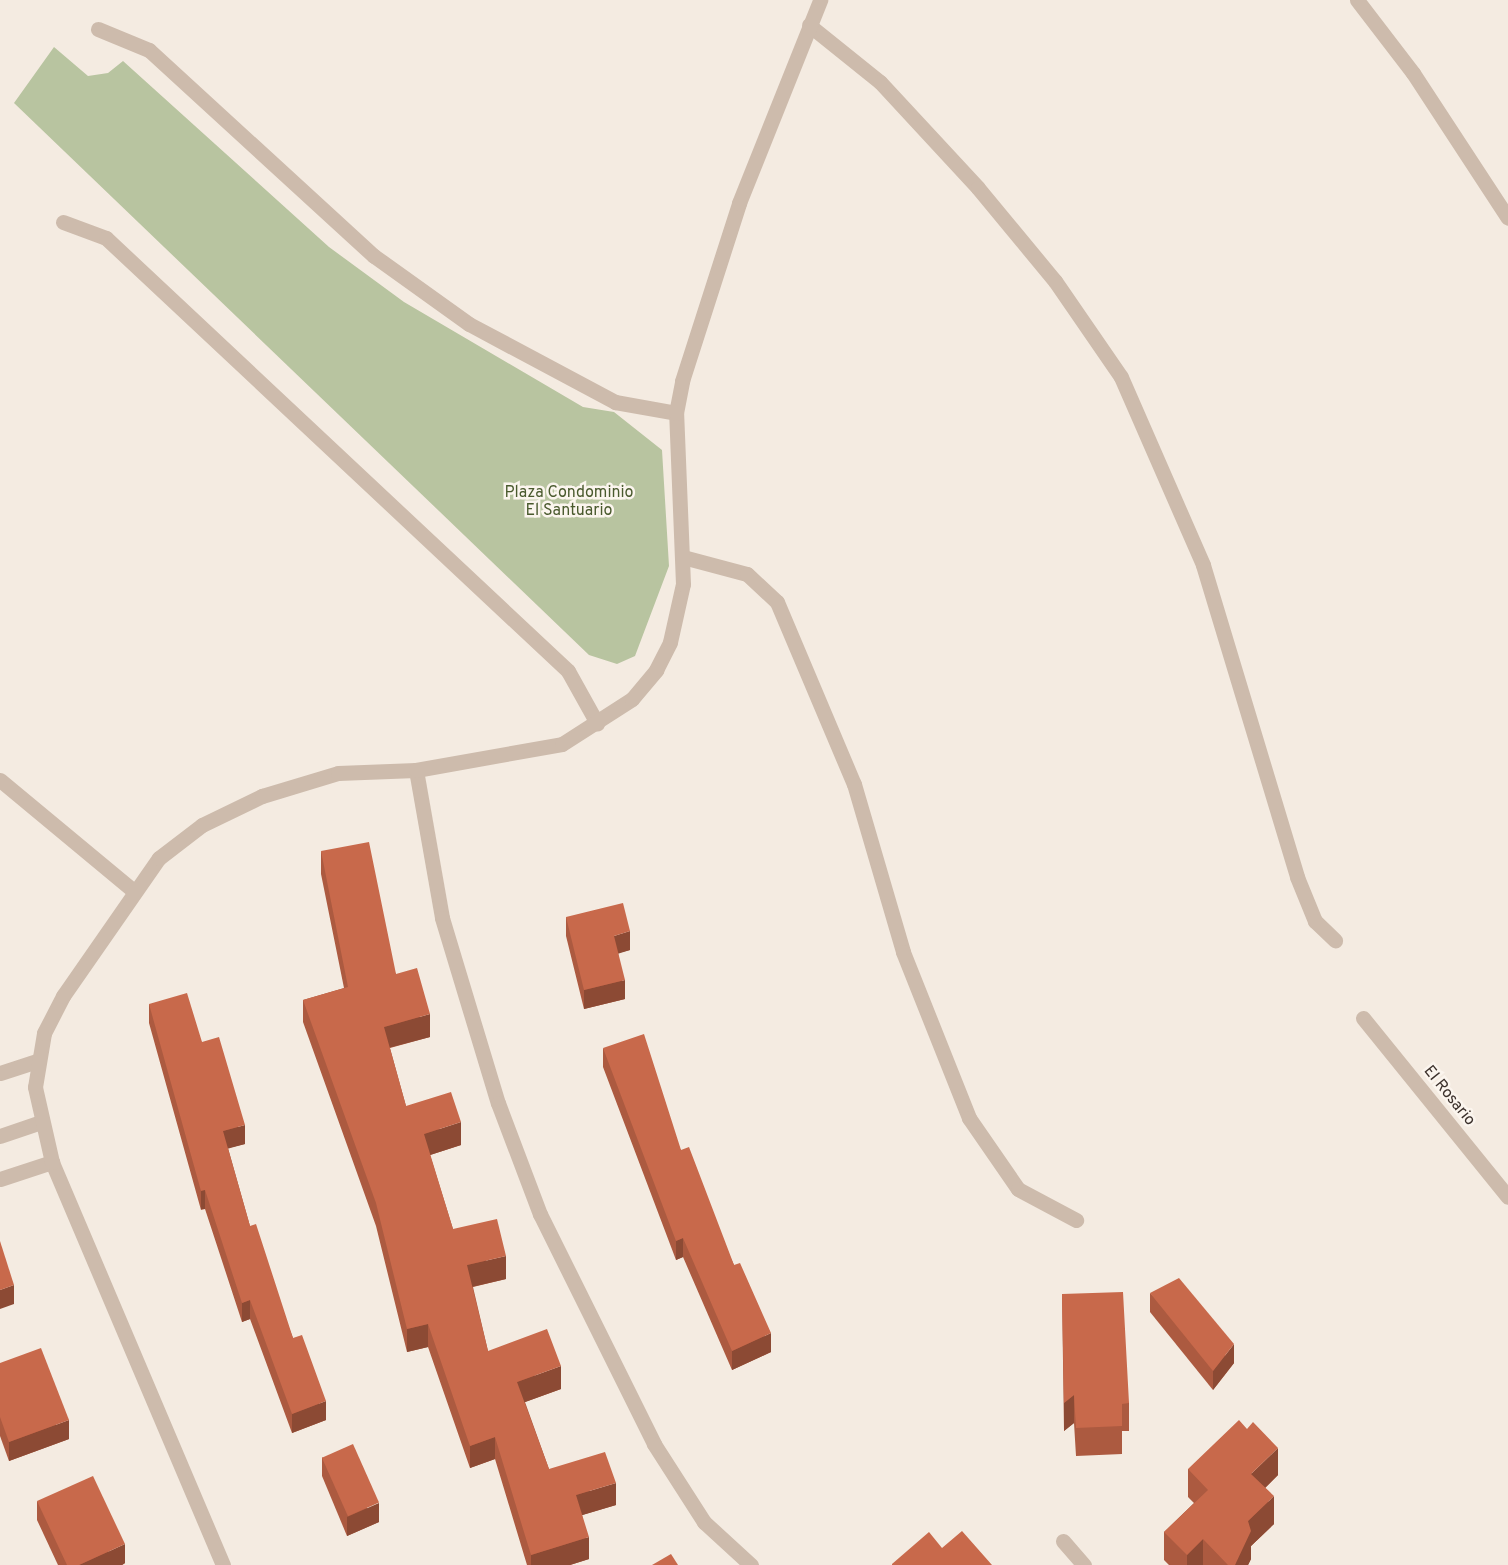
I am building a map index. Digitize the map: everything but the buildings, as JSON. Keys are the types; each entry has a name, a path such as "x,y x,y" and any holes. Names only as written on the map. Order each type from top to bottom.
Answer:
{"street":[{"path":"222,1565 52,1162 41,1122 36,1061 63,996 159,858 185,838 262,796 338,773 416,770 526,754 562,744 632,699 656,670 678,614 683,557 676,413 723,248 820,0"},
{"path":"1357,0 1413,73 1508,218"},
{"path":"809,25 880,82 978,188 1055,281 1120,377 1203,565 1297,877 1315,921 1335,940"},
{"path":"98,29 149,50 374,256 468,324 615,402 676,413"},
{"path":"63,222 106,237 342,458 568,671 597,723"},
{"path":"683,557 747,574 777,602 854,784 896,932 969,1118 1018,1189 1076,1220"},
{"path":"416,770 441,918 498,1103 540,1214 654,1444 704,1522 751,1565"},
{"path":"0,780 135,892"},
{"name":"El Rosario","path":"1363,1018 1508,1197"},
{"path":"0,1073 36,1061"},
{"path":"0,1136 41,1122"},
{"path":"0,1179 52,1162"},
{"path":"1063,1541 1084,1565"}],"green space":[{"name":"Plaza Condominio El Santuario","path":"54,47 88,76 108,73 123,61 329,247 404,302 583,407 614,412 662,450 669,566 635,656 617,664 589,655 14,103"}]}
